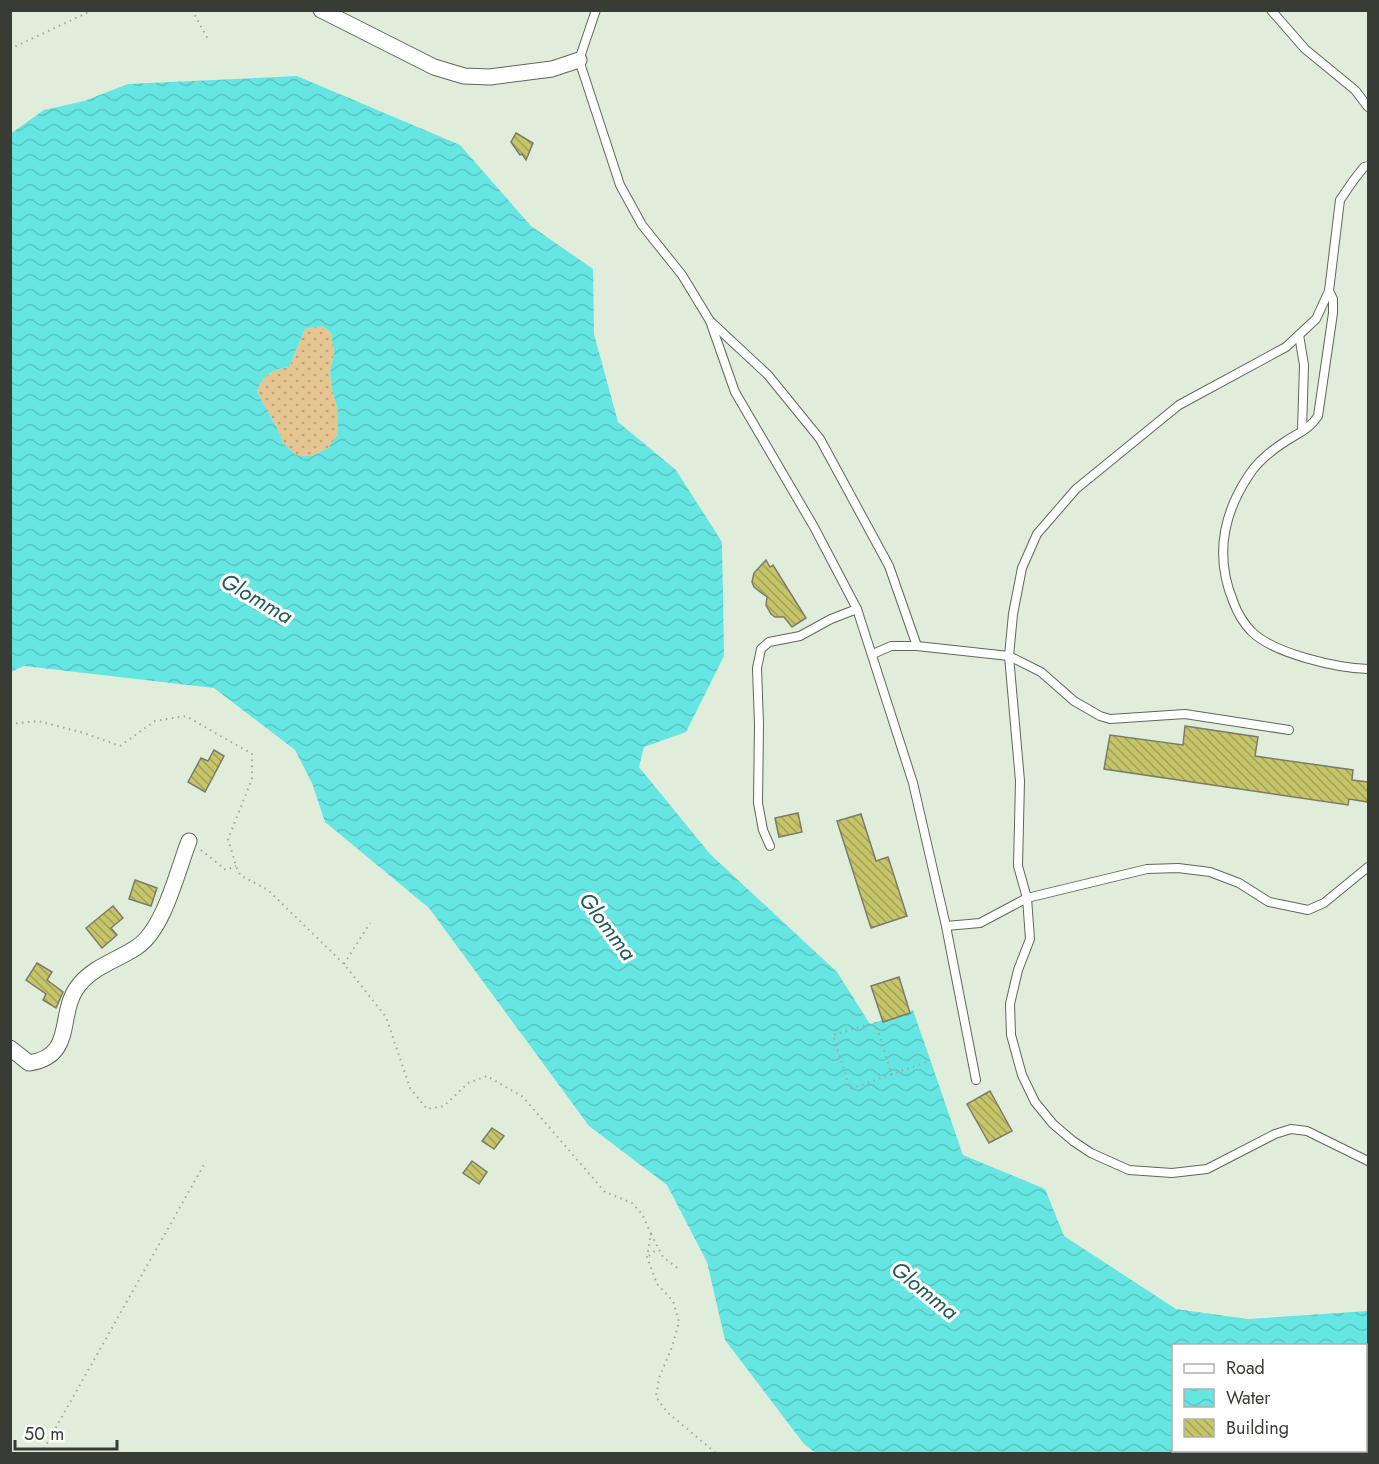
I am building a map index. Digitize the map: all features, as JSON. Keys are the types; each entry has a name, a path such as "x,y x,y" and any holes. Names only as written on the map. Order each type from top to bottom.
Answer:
{"street":[{"path":"321,10 434,67 464,76 490,77 552,69 579,60"},
{"path":"10,1048 29,1063 49,1058 58,1049 69,1004 78,986 91,972 137,947 151,935 161,917 189,841"}],"lane":[{"path":"596,10 579,60 620,186 642,225 682,275 710,321 735,392 814,526 857,609 873,654 913,783 946,926 976,1080"},
{"path":"1271,10 1305,48 1355,90 1368,106"},
{"path":"1368,166 1364,167 1340,200 1329,291 1316,319 1286,347 1179,405 1076,489 1037,534 1022,568 1013,614 1009,656 1020,781 1018,866 1027,898 1030,939 1018,970 1010,1004 1011,1035 1022,1075 1035,1102 1053,1124 1073,1141 1111,1163 1129,1170 1172,1173 1207,1169 1275,1134 1291,1129 1307,1131 1368,1161"},
{"path":"1329,291 1333,299 1333,313 1318,412 1314,421 1266,457 1251,472 1240,489 1225,535 1223,562 1225,577 1240,616 1251,632 1273,647 1324,662 1368,669"},
{"path":"710,321 768,375 820,439 890,566 917,646"},
{"path":"1299,335 1304,366 1302,431"},
{"path":"770,846 763,830 758,803 757,668 760,649 769,642 800,636 831,619 857,609"},
{"path":"873,654 891,646 917,646 1009,656 1041,672 1074,701 1110,719 1185,714 1289,730"},
{"path":"946,926 980,923 1027,898 1147,869 1178,868 1210,872 1239,884 1269,902 1308,910 1324,903 1368,867"}],"path":[{"path":"10,49 93,10"},
{"path":"192,10 208,41"},
{"path":"10,724 38,721 84,732 120,746 155,722 186,716 252,754 252,779 228,839 240,875 268,890 344,964 386,1017 410,1088 427,1109 444,1106 468,1083 487,1076 523,1097 546,1121 600,1188 632,1203 642,1214 663,1257 680,1270"},
{"path":"189,841 226,870 236,866"},
{"path":"344,964 370,923"},
{"path":"875,1023 892,1075"},
{"path":"870,1024 833,1035 850,1089 929,1061"},
{"path":"41,1454 206,1161"},
{"path":"651,1234 647,1257 657,1284 674,1301 679,1322 672,1347 659,1378 657,1397 668,1412 717,1454"},
{"path":"647,1257 658,1248"}],"shaded area":[{"path":"322,326 331,333 334,353 330,372 338,412 338,434 328,448 312,456 296,455 283,443 257,392 265,377 289,367 305,329"}],"water":[{"name":"Glomma","path":"297,76 460,145 531,226 593,269 594,334 618,422 676,470 722,542 724,656 686,732 644,747 639,767 710,854 837,972 870,1024 913,1010 963,1155 1045,1189 1064,1236 1176,1309 1248,1319 1368,1311 1368,1453 817,1454 804,1444 725,1340 707,1262 667,1185 589,1126 429,908 325,822 312,783 295,750 214,688 24,666 11,672 10,134 44,110 84,101 128,84","holes":["322,326 331,333 334,353 330,372 338,412 338,434 328,448 312,456 296,455 283,443 257,392 265,377 289,367 305,329"]}],"building":[{"path":"516,133 533,143 526,160 511,142"},
{"path":"766,560 770,567 773,565 806,618 792,627 784,617 775,617 771,614 766,605 767,597 754,587 752,582 754,573"},
{"path":"1185,726 1258,737 1255,756 1353,770 1352,780 1368,782 1368,802 1349,799 1348,805 1104,769 1110,735 1183,745"},
{"path":"214,750 224,756 205,792 188,782 201,758 208,761"},
{"path":"798,813 802,832 779,837 775,818"},
{"path":"861,814 876,861 888,857 907,916 871,928 837,821"},
{"path":"135,880 157,888 151,906 129,899"},
{"path":"113,906 123,918 111,928 117,935 102,948 86,928"},
{"path":"37,963 52,972 47,980 63,992 56,1008 43,1000 46,994 26,980"},
{"path":"899,977 910,1013 883,1022 871,986"},
{"path":"990,1091 1012,1131 989,1143 967,1104"},
{"path":"492,1128 504,1136 494,1149 482,1141"},
{"path":"472,1161 487,1172 479,1184 463,1173"}]}
